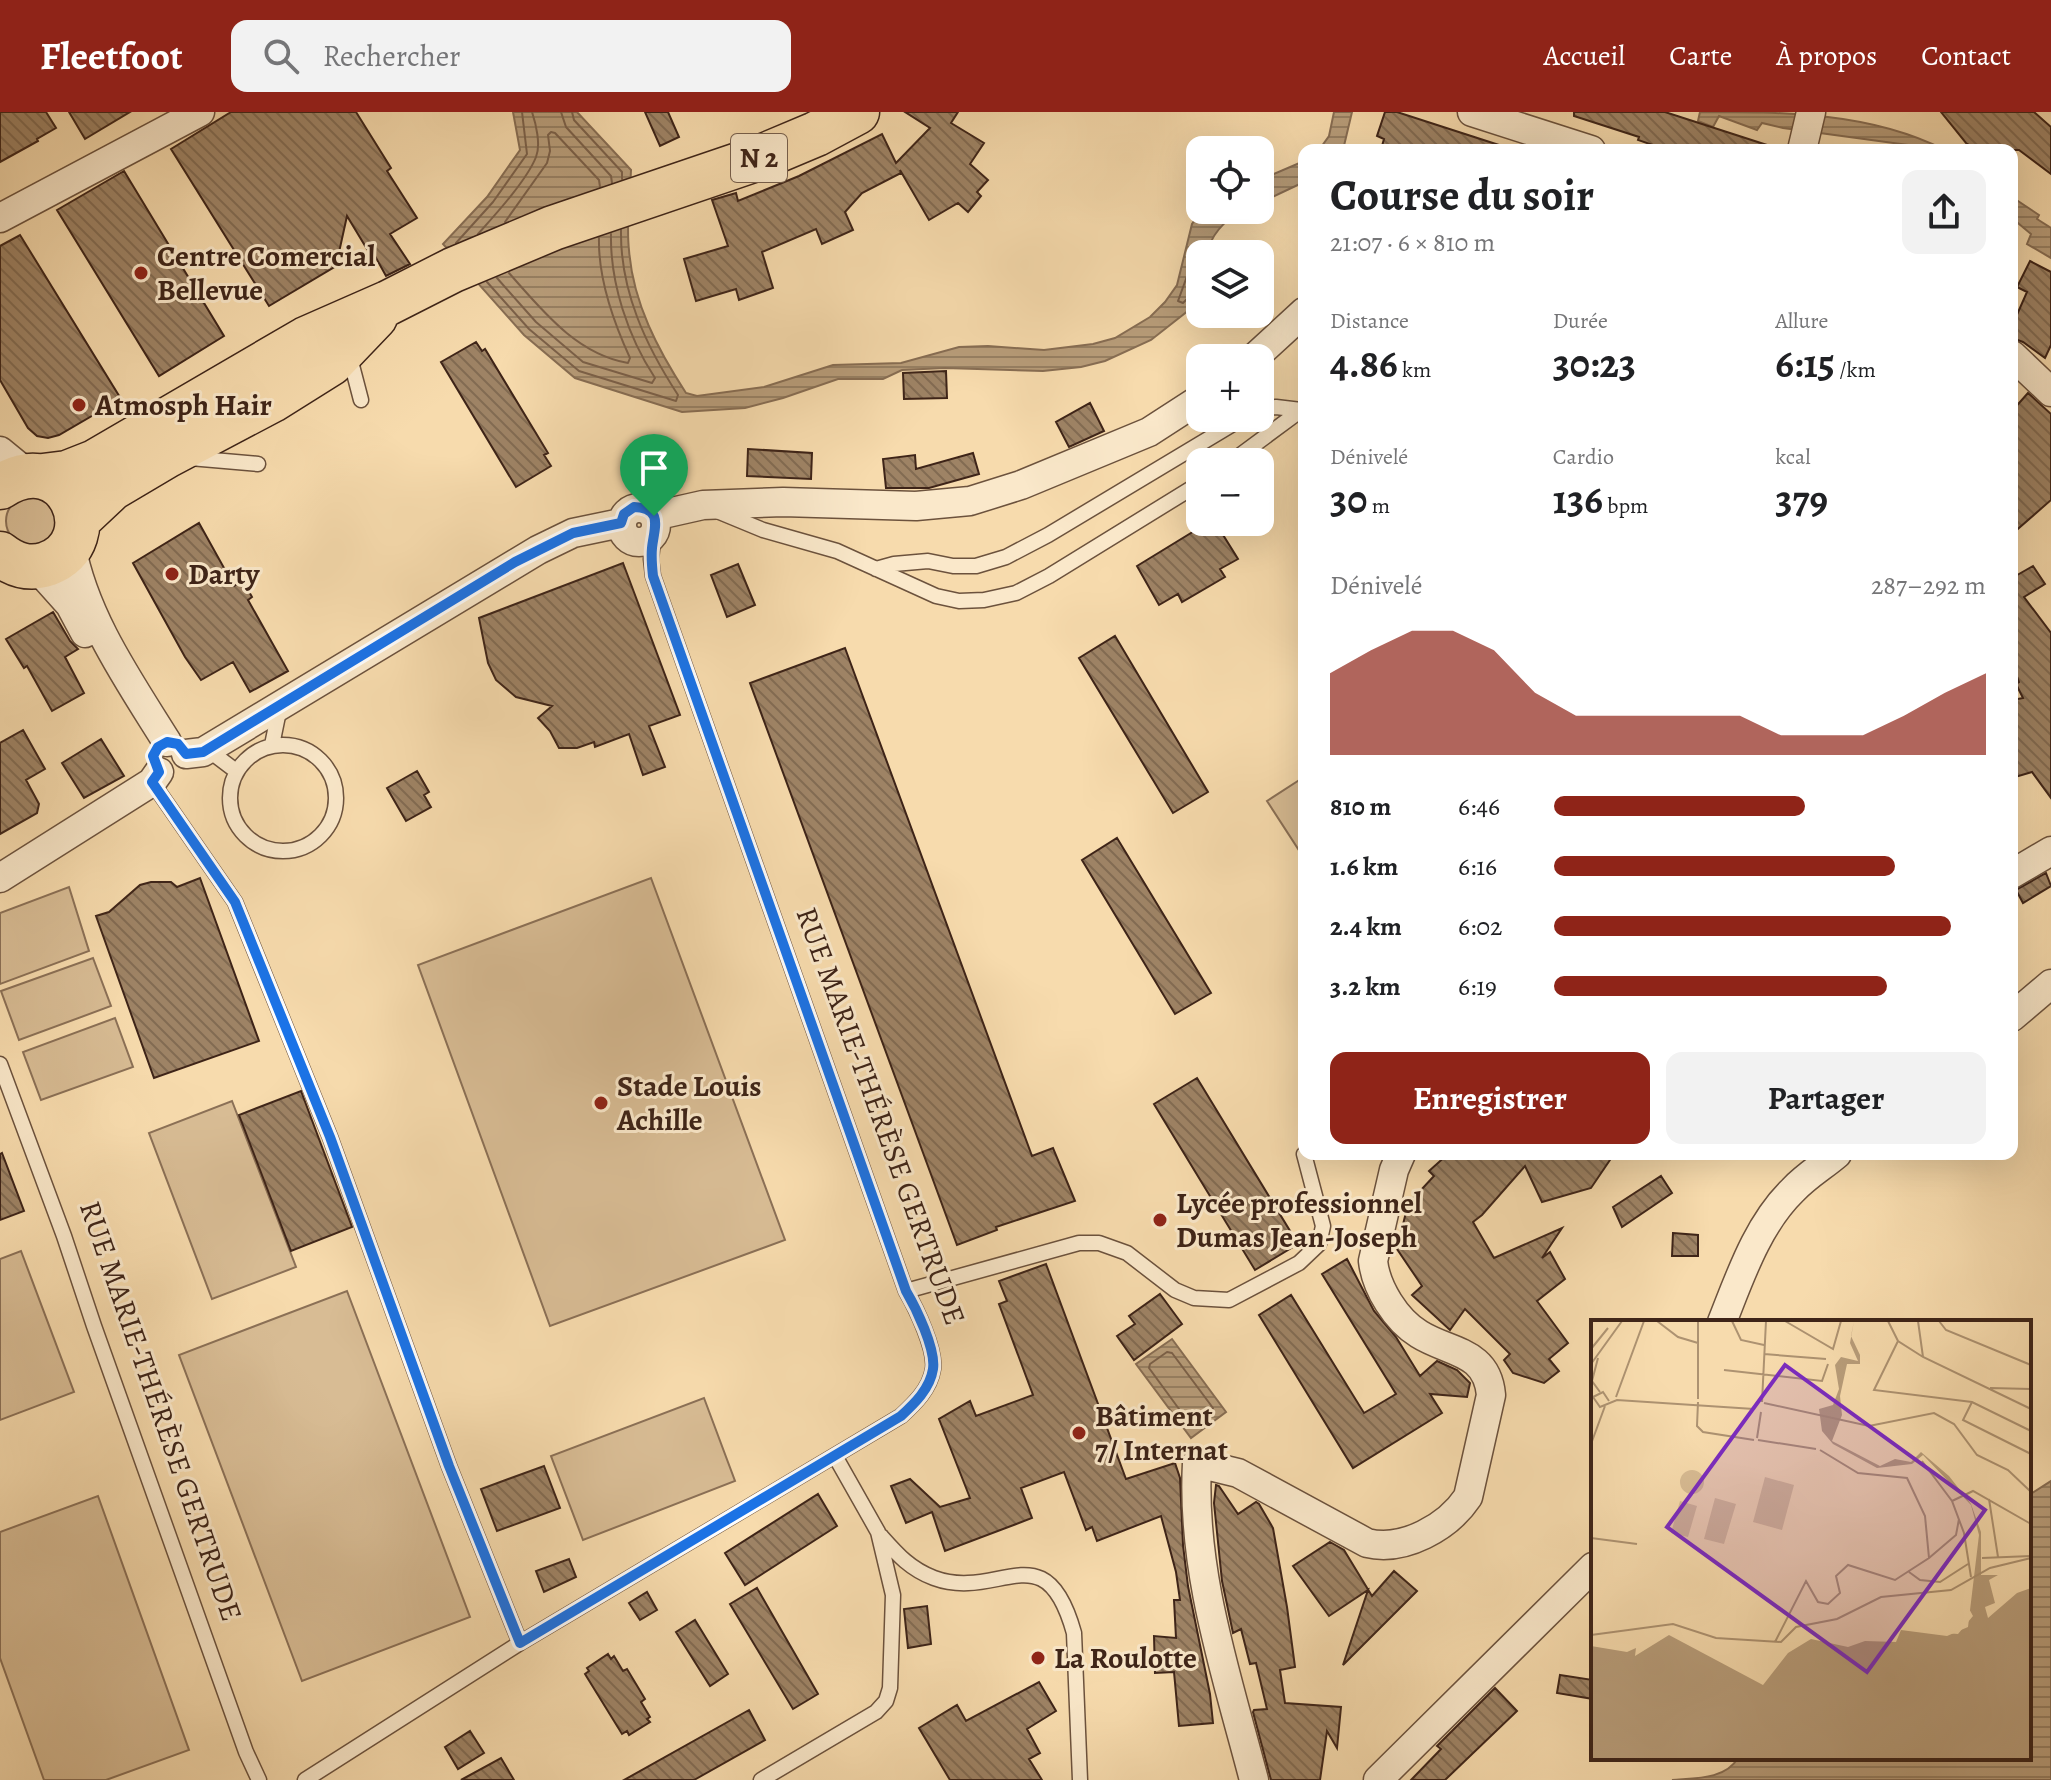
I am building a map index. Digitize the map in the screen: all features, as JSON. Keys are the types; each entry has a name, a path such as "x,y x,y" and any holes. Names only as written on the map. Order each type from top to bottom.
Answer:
{"main road":[{"name":"N 2","path":"18,472 67,473 95,462 306,339 453,270 553,228 759,158 816,134 857,112"},
{"name":"N 2","path":"32,552 112,488 166,456 227,433 272,400 322,372 388,303"},
{"path":"18,472 57,482 68,492 75,506 32,552"}],"street":[{"path":"0,218 200,112"},
{"path":"1472,112 1572,144"},
{"path":"1269,344 1298,318"},
{"path":"2018,361 2051,392"},
{"path":"0,878 171,758 281,706 515,562 573,533 621,523 624,514 634,507 646,508 654,525 703,505 783,502 916,506 970,501 1021,485 1149,432 1186,408"},
{"path":"32,552 70,605 96,654 171,758"},
{"path":"32,552 85,597 171,758"},
{"path":"2018,870 2051,851"},
{"path":"2018,1012 2051,984"},
{"path":"1254,1780 1201,1568 1195,1489 1197,1463 1238,1473 1367,1543 1384,1547 1398,1545 1427,1533 1459,1510 1468,1497 1491,1395 1489,1380 1467,1355 1410,1329 1379,1286 1374,1270 1373,1261 1398,1160"},
{"path":"1723,1320 1766,1225 1794,1188 1829,1160"},
{"path":"1378,1780 1591,1569"}],"lane":[{"path":"322,372 361,400"},
{"path":"1274,407 1298,409"},
{"path":"1252,448 1298,412"},
{"path":"876,569 928,561 976,566 1006,557 1220,432"},
{"path":"166,456 258,464"},
{"path":"703,505 763,530 837,551 936,596 959,601 1005,596 1049,576 1186,492"},
{"name":"RUE MARIE-THÉRÈSE GERTRUDE","path":"305,1780 520,1643 901,1416 920,1398 933,1369 919,1313 906,1291 653,576 654,525"},
{"path":"272,745 281,706"},
{"path":"289,744 305,749 320,758 330,772 336,805 330,821 321,835 290,851 273,850 250,840 234,820 229,803 230,786 236,771 258,750 272,745 289,744"},
{"path":"171,758 236,771"},
{"path":"171,758 235,902 330,1137 449,1466 520,1643"},
{"name":"RUE MARIE-THÉRÈSE GERTRUDE","path":"0,1064 246,1752 259,1780"},
{"path":"906,1291 1079,1243 1099,1243 1127,1253 1175,1290 1194,1298 1229,1300 1299,1263 1319,1244 1323,1226 1306,1160"},
{"path":"835,1456 878,1532 906,1564 936,1579 964,1583 1030,1575 1052,1584 1068,1612 1074,1633 1080,1780"},
{"path":"761,1780 876,1712 886,1701 892,1671 893,1595 878,1532"}],"shaded area":[{"path":"31,496 49,503 56,521 49,539 31,546 13,539 6,521 13,503"},
{"path":"1298,781 1298,849 1267,801"},
{"name":"Stade Louis Achille","path":"651,878 785,1240 550,1326 418,965"},
{"path":"69,887 89,951 0,984 0,913"},
{"path":"93,958 111,1006 19,1040 1,991"},
{"path":"115,1018 133,1067 41,1100 23,1052"},
{"path":"232,1101 296,1267 212,1299 149,1133"},
{"path":"21,1251 74,1392 0,1420 0,1259"},
{"path":"347,1291 470,1617 302,1681 179,1355"},
{"path":"704,1398 735,1481 583,1540 551,1456"},
{"path":"98,1496 189,1750 106,1780 44,1780 0,1658 0,1532"}],"water":[{"path":"513,112 577,112 631,170 628,240 631,270 641,307 666,360 686,393 697,396 764,387 833,365 901,363 959,347 1044,350 1115,338 1150,317 1165,302 1177,285 1186,248 1186,312 1151,340 1105,361 1081,367 1043,371 902,370 883,379 838,379 745,408 682,412 575,378 524,335 443,244 487,197 520,150"},
{"path":"1334,112 1352,112 1344,144 1323,144 1329,136"},
{"path":"1700,112 1826,117 1887,128 1932,144 1901,144 1762,123 1757,130 1719,116 1713,127 1698,121"},
{"path":"1298,164 1298,185 1274,196 1274,174"},
{"path":"2018,201 2039,215 2037,219 2051,228 2051,258 2027,244 2031,234 2018,223"},
{"path":"1192,224 1224,224 1212,240 1188,240"},
{"path":"1172,1339 1226,1412 1191,1438 1136,1364"},
{"path":"2051,1481 2051,1780 1672,1780 1717,1774 1736,1760 2031,1760 2031,1494"}],"building":[{"path":"0,112 46,112 56,128 0,162"},
{"path":"69,112 130,112 85,139"},
{"path":"231,112 356,112 391,168 387,171 417,218 390,234 410,264 386,276 347,216 336,266 269,306 171,149"},
{"path":"645,112 668,112 679,137 660,146"},
{"path":"905,112 958,112 951,123 984,143 970,164 988,180 977,192 981,196 968,212 958,203 929,220 900,170 901,173 862,193 845,212 853,230 822,244 816,229 762,252 773,288 739,300 736,289 696,301 684,259 728,246 712,200 736,193 738,201 799,176 882,134 896,163 930,128"},
{"path":"1385,112 1397,112 1496,144 1383,144 1384,139 1377,136"},
{"path":"1574,112 1665,112 1764,144 1650,144 1638,140 1639,137 1574,116"},
{"path":"1941,112 2034,112 2051,127 2051,174 2018,150 2018,144 1966,143"},
{"name":"Centre Comercial Bellevue","path":"124,171 224,336 159,376 57,210"},
{"path":"20,235 121,399 59,435 48,438 37,436 28,428 0,380 0,246"},
{"path":"2030,261 2051,272 2051,345 2045,358 2018,340 2018,312 2027,292 2018,285"},
{"path":"476,342 482,351 485,349 548,453 544,455 551,466 516,487 441,362"},
{"path":"946,371 947,398 904,399 903,373"},
{"path":"2028,393 2051,414 2051,500 2018,529 2018,404"},
{"path":"1090,403 1104,431 1069,447 1056,422"},
{"path":"748,449 812,453 811,479 747,476"},
{"path":"973,453 979,474 929,488 886,488 883,459 915,455 916,469"},
{"path":"199,523 234,586 243,581 252,597 248,600 288,671 250,692 233,662 201,680 133,563"},
{"path":"1186,536 1224,536 1238,559 1220,569 1225,577 1182,602 1178,594 1159,605 1137,566"},
{"path":"623,563 680,715 649,726 665,767 643,775 629,734 595,747 594,742 577,748 559,748 538,718 552,706 516,697 496,680 488,663 479,618"},
{"path":"738,564 755,605 727,617 711,575"},
{"path":"2033,566 2045,584 2024,597 2051,633 2051,798 2032,772 2018,776 2018,699 2023,698 2018,688 2018,575"},
{"path":"53,612 78,649 65,657 84,693 52,711 27,666 24,668 6,639"},
{"path":"1115,636 1208,792 1173,813 1079,658"},
{"path":"845,648 1032,1156 1053,1148 1075,1201 996,1227 997,1230 957,1245 750,683"},
{"path":"23,730 45,769 26,780 39,804 37,813 0,834 0,743"},
{"path":"101,739 124,776 84,798 62,763"},
{"path":"417,771 429,792 424,795 431,807 406,821 387,788"},
{"path":"1117,838 1211,993 1175,1014 1082,860"},
{"path":"2046,873 2051,886 2023,903 2018,889"},
{"path":"200,878 259,1041 154,1078 96,916 109,912 140,885 171,882 177,887"},
{"path":"1197,1078 1298,1244 1255,1270 1154,1104"},
{"path":"301,1091 352,1227 291,1251 239,1115"},
{"path":"0,1154 24,1211 0,1220"},
{"path":"1441,1160 1610,1160 1591,1188 1542,1202 1525,1166 1473,1222 1494,1258 1562,1228 1542,1258 1550,1252 1565,1279 1537,1301 1568,1343 1549,1359 1559,1371 1544,1383 1513,1373 1504,1360 1510,1354 1465,1309 1450,1330 1412,1295 1422,1286 1397,1249 1408,1204 1434,1176 1429,1171"},
{"path":"1661,1176 1672,1193 1622,1227 1613,1207"},
{"path":"1673,1233 1698,1235 1698,1256 1672,1256"},
{"path":"1347,1259 1374,1311 1396,1337 1420,1376 1437,1361 1457,1370 1470,1383 1467,1397 1430,1394 1442,1413 1353,1468 1259,1315 1291,1295 1364,1413 1396,1394 1322,1274"},
{"path":"1046,1264 1126,1479 1175,1463 1180,1478 1188,1586 1213,1723 1179,1726 1174,1672 1155,1673 1154,1636 1176,1638 1174,1600 1180,1600 1161,1516 1097,1541 1092,1527 1086,1530 1064,1472 1021,1488 1032,1518 945,1551 932,1512 906,1523 891,1486 910,1479 940,1507 970,1498 939,1419 970,1401 976,1416 1033,1395 999,1304 1007,1301 999,1281"},
{"path":"1160,1294 1182,1324 1134,1360 1117,1336 1135,1324 1129,1316"},
{"path":"544,1466 560,1508 497,1531 481,1489"},
{"path":"1216,1485 1238,1514 1256,1502 1259,1504 1273,1528 1295,1667 1280,1670 1285,1703 1341,1707 1337,1748 1327,1731 1320,1780 1271,1780 1253,1712 1267,1709 1256,1663 1250,1664 1241,1629 1233,1633 1222,1581 1214,1503"},
{"path":"818,1494 837,1526 745,1585 725,1553"},
{"path":"1330,1542 1344,1550 1372,1596 1394,1571 1417,1591 1343,1665 1368,1590 1329,1616 1293,1566"},
{"path":"569,1559 576,1577 544,1592 536,1571"},
{"path":"757,1588 818,1694 793,1709 730,1604"},
{"path":"647,1592 657,1610 640,1620 629,1603"},
{"path":"927,1606 931,1644 908,1648 904,1609"},
{"path":"695,1620 728,1674 710,1686 676,1632"},
{"path":"608,1654 611,1659 614,1656 623,1671 627,1669 645,1699 641,1702 650,1717 647,1719 650,1722 629,1735 627,1731 622,1734 585,1674 589,1671 587,1668"},
{"path":"1560,1675 1591,1680 1591,1699 1557,1693"},
{"path":"1039,1682 1056,1711 1027,1729 1040,1753 1029,1759 1042,1780 950,1780 919,1728 957,1705 966,1721"},
{"path":"1495,1688 1517,1711 1445,1780 1411,1780 1441,1749 1437,1746"},
{"path":"749,1710 765,1740 694,1780 624,1780"},
{"path":"470,1731 484,1753 458,1769 445,1747"},
{"path":"501,1758 514,1780 461,1780"}],"place":[{"name":"Centre Comercial Bellevue","path":"141,273"},
{"name":"Atmosph Hair","path":"79,405"},
{"name":"Darty","path":"172,574"},
{"name":"Stade Louis Achille","path":"601,1103"},
{"name":"Lycée professionnel Dumas Jean-Joseph","path":"1160,1220"},
{"name":"Bâtiment 7/ Internat","path":"1079,1433"},
{"name":"La Roulotte","path":"1038,1658"}],"route":[{"path":"634,507 646,508 654,516 653,576 906,1291 919,1313 933,1369 920,1398 901,1416 520,1643 449,1466 330,1137 235,902 152,782 159,772 153,756 158,747 167,742 178,744 186,754 203,752 515,562 550,544 588,528 621,523 624,514 634,507"}]}
